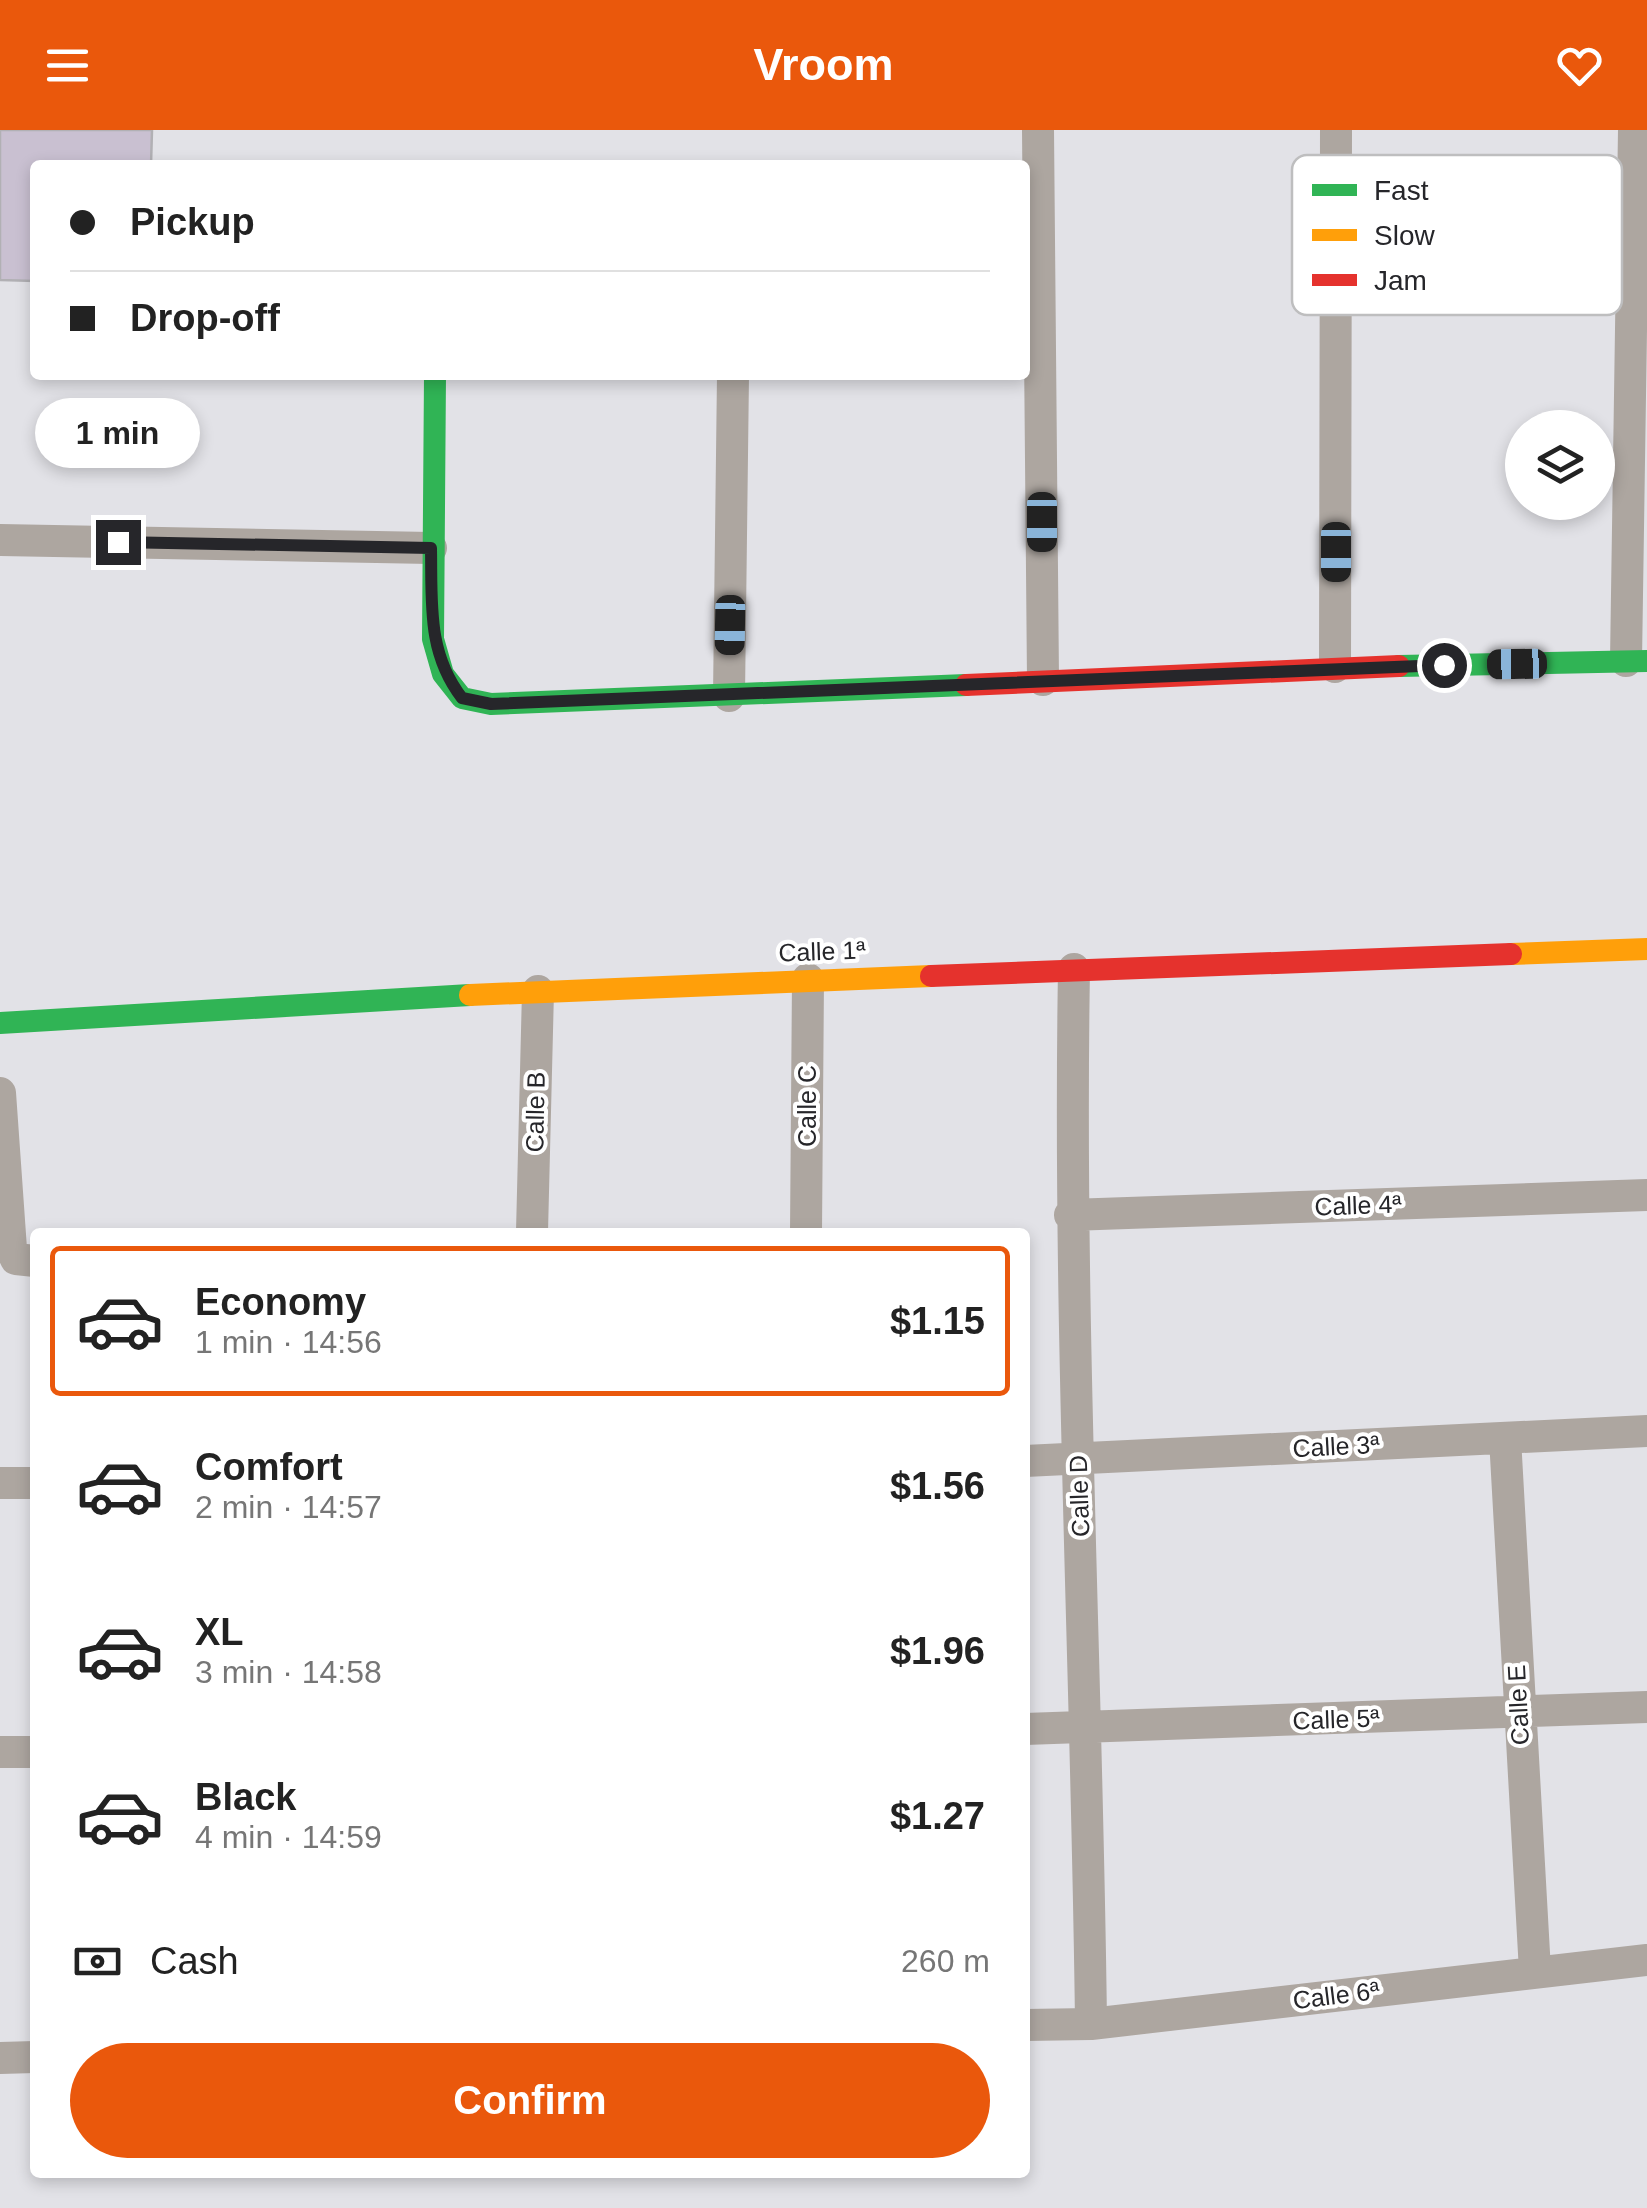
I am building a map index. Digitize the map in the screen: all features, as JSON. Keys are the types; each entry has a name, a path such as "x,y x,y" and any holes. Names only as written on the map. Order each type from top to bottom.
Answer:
{"street":[{"path":"1038,130 1032,245 1042,680"},
{"path":"1336,130 1336,155"},
{"path":"434,380 433,639 443,674 462,698 509,704 1335,667 1636,661 1634,130"},
{"path":"1335,667 1336,315"},
{"path":"728,696 733,380"},
{"path":"0,540 431,548"},
{"name":"Calle 1ª","path":"0,1024 538,991 1647,949"},
{"name":"Calle D","path":"1074,969 1070,1214 1088,1727 1091,2024"},
{"name":"Calle C","path":"806,1228 808,979"},
{"name":"Calle B","path":"532,1228 538,991"},
{"path":"0,1093 11,1249 16,1258 30,1260"},
{"name":"Calle 4ª","path":"1070,1214 1647,1195"},
{"name":"Calle 3ª","path":"1030,1460 1647,1431"},
{"name":"Calle E","path":"1505,1438 1535,1971"},
{"path":"0,1483 30,1483"},
{"name":"Calle 5ª","path":"1030,1729 1647,1707"},
{"path":"0,1752 30,1752"},
{"name":"Calle 6ª","path":"1030,2026 1091,2024 1647,1960"},
{"path":"0,2058 30,2057"}],"building":[{"path":"0,130 152,130 151,160 30,160 30,281 0,280"}],"traffic: fast":[{"path":"435,380 433,639 443,674 462,698 491,704 966,685"},
{"path":"1399,666 1647,661"},
{"path":"0,1023 470,995"}],"traffic: slow":[{"path":"1511,954 1647,949"},
{"path":"470,995 931,976"}],"traffic: jam":[{"path":"966,685 1399,666"},
{"path":"931,976 1511,954"}],"route":[{"path":"118,542 431,548 433,639 443,674 462,698 491,704 598,703 1042,680 1444,665"}]}
